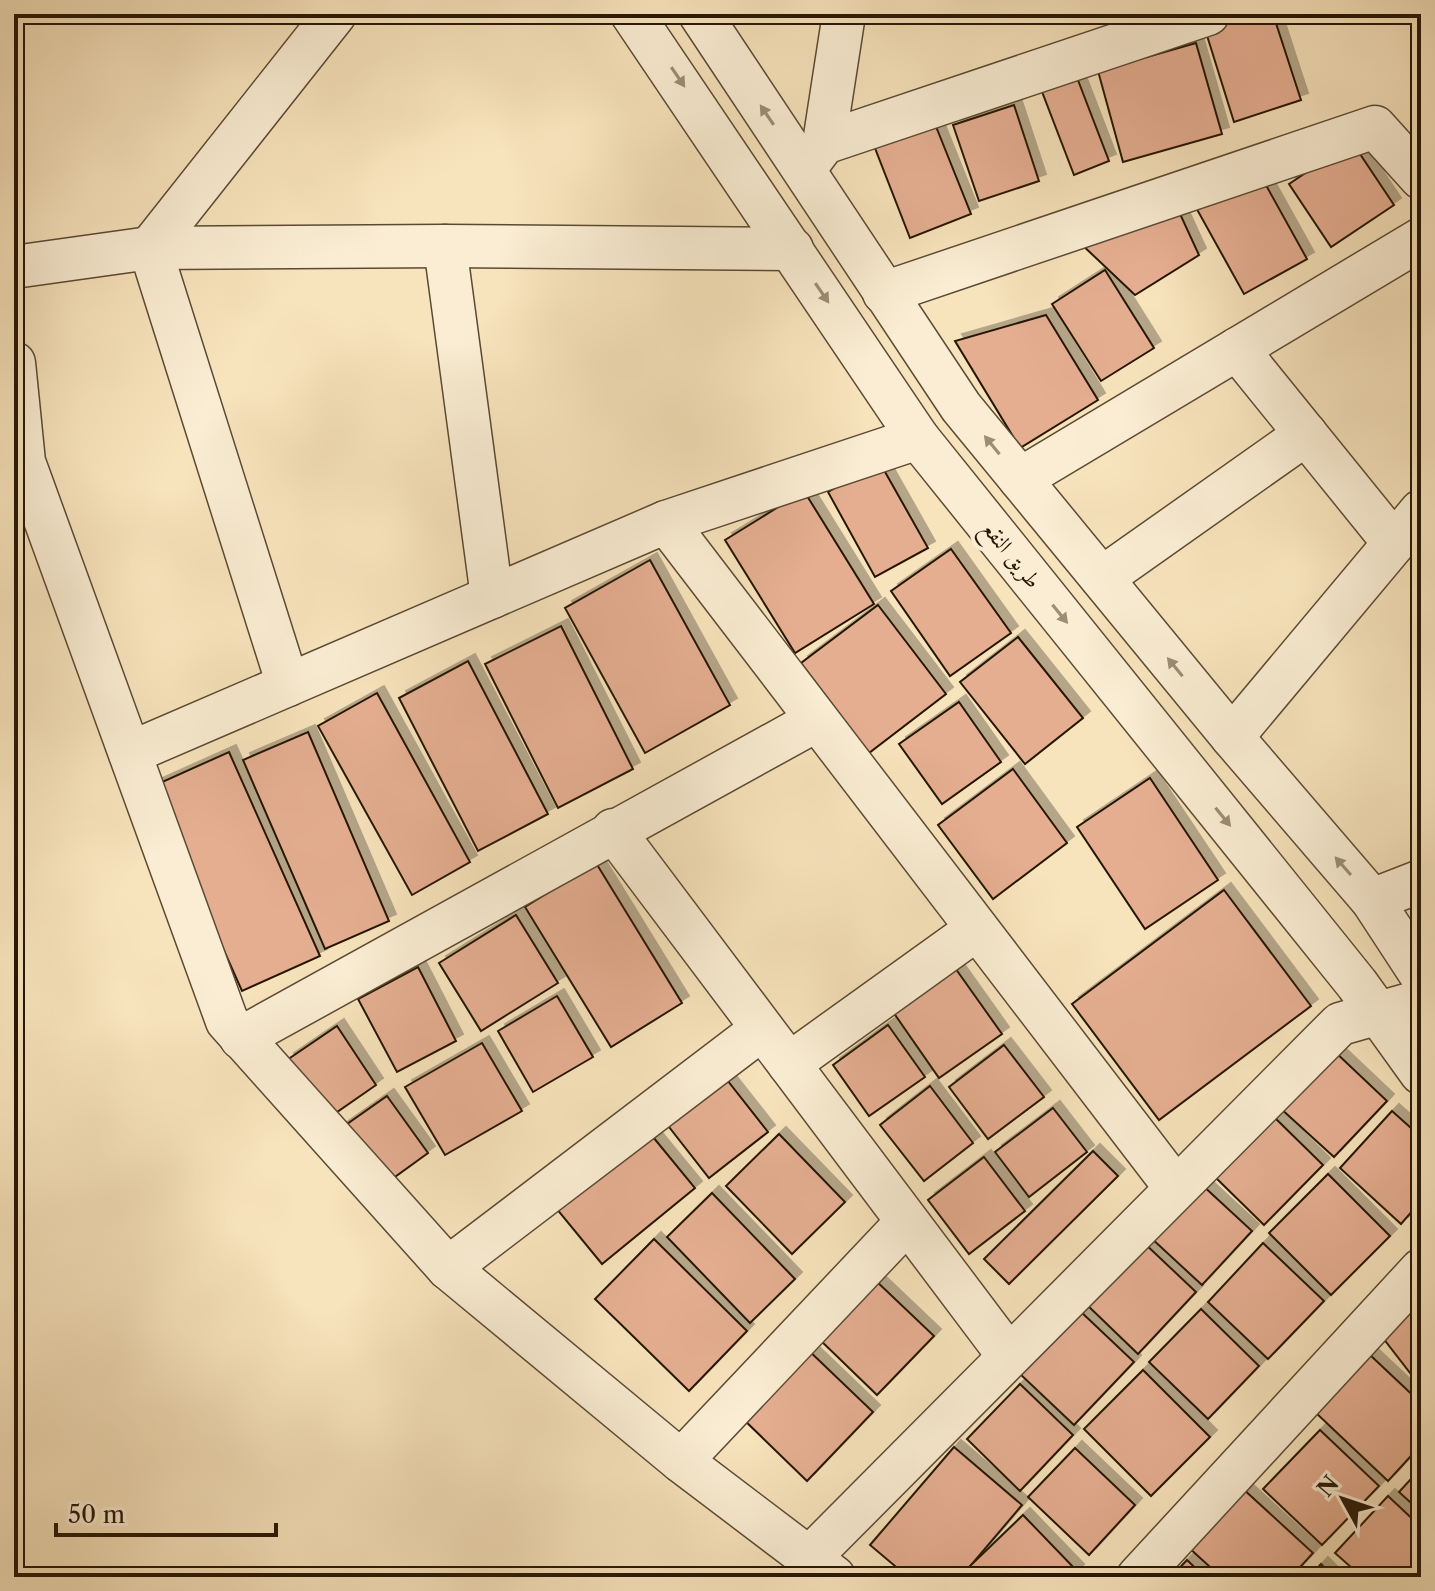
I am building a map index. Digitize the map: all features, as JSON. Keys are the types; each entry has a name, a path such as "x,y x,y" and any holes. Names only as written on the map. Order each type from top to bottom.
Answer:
{"street":[{"path":"150,248 335,14"},
{"name":"طريق النقع","path":"632,14 918,438 1377,1011 1421,1073"},
{"path":"700,14 814,157 884,293 961,407 1232,737 1372,900 1421,975"},
{"path":"814,157 844,14"},
{"path":"814,157 1104,32 1208,14"},
{"path":"884,293 1375,127 1421,178"},
{"path":"1020,479 1421,239"},
{"path":"445,246 492,597"},
{"path":"14,267 150,248 445,246 792,249"},
{"path":"150,248 288,685"},
{"path":"1237,349 1394,543"},
{"path":"14,363 24,462 227,1021 448,1268 681,1461 821,1568 1008,1355 1340,1024 1421,1001"},
{"path":"1102,578 1306,434"},
{"path":"130,753 666,522 918,438"},
{"path":"1232,737 1421,511"},
{"path":"666,522 1175,1187"},
{"path":"241,1038 817,720"},
{"path":"613,830 1008,1355"},
{"path":"1372,900 1421,881"},
{"path":"789,1064 977,929"},
{"path":"448,1268 762,1029"},
{"path":"681,1461 907,1222"},
{"path":"1138,1577 1421,1270"}],"building":[{"path":"1242,14 1273,14 1301,100 1234,122 1204,26"},
{"path":"1196,43 1222,134 1123,162 1098,71"},
{"path":"1076,75 1109,161 1074,175 1041,89"},
{"path":"1014,105 1039,181 979,201 953,125"},
{"path":"933,119 971,214 910,238 873,143"},
{"path":"1352,142 1394,205 1331,247 1289,184"},
{"path":"1257,169 1307,259 1244,294 1194,204"},
{"path":"1175,203 1199,255 1135,295 1077,240"},
{"path":"1105,270 1154,348 1101,381 1052,304"},
{"path":"1046,315 1098,400 1020,448 955,341"},
{"path":"880,463 928,548 875,577 828,492"},
{"path":"804,491 874,604 795,653 725,540"},
{"path":"951,549 1011,633 950,676 891,591"},
{"path":"650,560 730,705 645,753 565,608"},
{"path":"878,605 946,694 869,753 801,663"},
{"path":"561,626 633,769 558,808 485,664"},
{"path":"1018,637 1083,718 1025,764 960,682"},
{"path":"468,661 548,814 478,851 399,698"},
{"path":"377,693 470,862 412,895 318,726"},
{"path":"959,702 1001,762 942,804 899,744"},
{"path":"308,732 389,921 325,949 243,760"},
{"path":"229,752 320,956 242,991 151,787"},
{"path":"1013,769 1067,843 993,899 938,825"},
{"path":"1150,778 1218,880 1145,929 1077,827"},
{"path":"596,863 682,1003 611,1047 525,907"},
{"path":"1224,890 1311,1006 1159,1120 1072,1004"},
{"path":"516,915 558,983 481,1031 439,963"},
{"path":"953,965 1002,1034 939,1078 891,1009"},
{"path":"418,967 456,1041 397,1072 358,999"},
{"path":"557,996 593,1057 533,1092 498,1031"},
{"path":"888,1025 925,1077 869,1116 833,1065"},
{"path":"337,1026 376,1085 327,1119 287,1060"},
{"path":"482,1043 522,1111 445,1155 405,1087"},
{"path":"1004,1045 1044,1097 988,1139 949,1087"},
{"path":"1332,1049 1387,1101 1334,1157 1279,1107"},
{"path":"720,1071 768,1132 709,1178 662,1118"},
{"path":"930,1086 973,1143 924,1181 880,1125"},
{"path":"387,1096 428,1153 381,1187 340,1129"},
{"path":"1053,1108 1087,1152 1029,1197 995,1152"},
{"path":"1392,1111 1421,1137 1421,1201 1401,1224 1340,1168"},
{"path":"1272,1115 1323,1165 1264,1225 1213,1175"},
{"path":"644,1126 695,1188 602,1264 551,1202"},
{"path":"779,1134 845,1202 792,1254 726,1186"},
{"path":"1093,1151 1118,1176 1009,1284 984,1259"},
{"path":"984,1157 1025,1211 969,1254 928,1200"},
{"path":"1328,1174 1390,1236 1331,1295 1269,1233"},
{"path":"1200,1183 1252,1231 1202,1285 1150,1237"},
{"path":"712,1193 795,1279 750,1323 667,1237"},
{"path":"654,1239 747,1331 689,1391 595,1299"},
{"path":"1142,1241 1196,1292 1138,1354 1084,1302"},
{"path":"1263,1243 1324,1301 1268,1359 1208,1302"},
{"path":"873,1278 934,1336 877,1395 817,1337"},
{"path":"1421,1294 1421,1387 1376,1329"},
{"path":"1201,1309 1259,1366 1208,1419 1149,1362"},
{"path":"1079,1310 1134,1362 1074,1425 1019,1373"},
{"path":"804,1346 873,1412 807,1481 739,1415"},
{"path":"1369,1354 1421,1403 1421,1445 1388,1481 1315,1412"},
{"path":"1143,1370 1210,1437 1151,1496 1084,1429"},
{"path":"1020,1384 1073,1435 1020,1491 967,1439"},
{"path":"1320,1430 1379,1486 1322,1545 1263,1489"},
{"path":"954,1447 1022,1505 961,1577 908,1577 870,1545"},
{"path":"1075,1448 1135,1505 1089,1555 1028,1497"},
{"path":"1421,1468 1421,1512 1399,1492"},
{"path":"1241,1487 1313,1553 1291,1577 1221,1577 1187,1546"},
{"path":"1388,1496 1421,1527 1421,1577 1362,1577 1335,1553"},
{"path":"1023,1515 1077,1571 1071,1577 978,1577 969,1567"},
{"path":"1187,1560 1205,1577 1171,1577"},
{"path":"1321,1564 1334,1577 1309,1577"}]}
